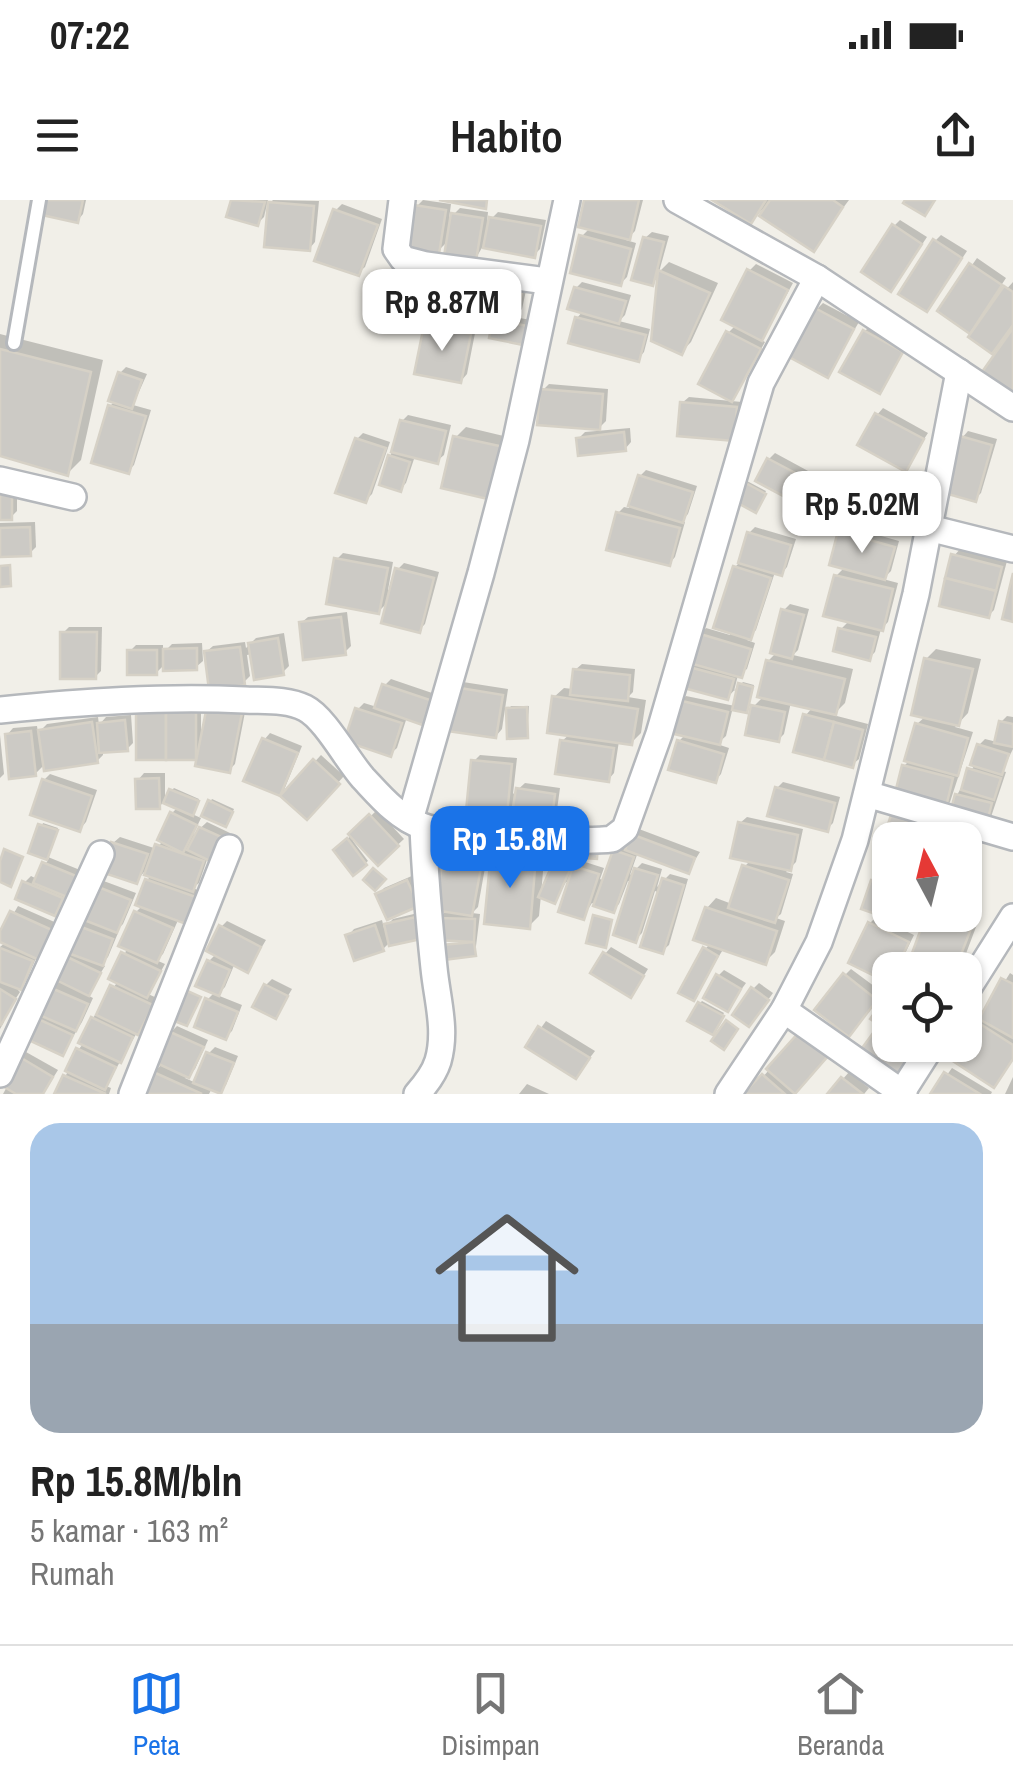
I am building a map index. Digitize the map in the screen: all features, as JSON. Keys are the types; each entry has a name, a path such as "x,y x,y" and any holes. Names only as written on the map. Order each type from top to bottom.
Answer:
{"street":[{"path":"402,200 396,249 402,259 548,281"},
{"path":"417,1094 429,1081 441,1040 417,823 516,440 568,200"},
{"path":"677,200 817,278 1013,408"},
{"path":"0,710 86,701 218,699 296,704 316,715 358,772 398,813 417,823 612,839 625,828 660,734 762,383 817,278"},
{"path":"728,1094 784,1010 819,942 856,840 916,594 960,372"},
{"path":"0,480 74,497"},
{"path":"929,528 1013,549"},
{"path":"867,794 1013,837"},
{"path":"132,1094 229,848"},
{"path":"0,1074 101,854"},
{"path":"982,965 1013,917"},
{"path":"784,1010 903,1093 922,1062"}],"lane":[{"path":"14,342 35,202"}],"building":[{"path":"46,200 83,200 78,223 42,215"},
{"path":"231,200 265,202 258,226 226,217"},
{"path":"439,200 487,200 486,209"},
{"path":"584,200 639,200 630,240 578,227"},
{"path":"712,200 766,200 751,224"},
{"path":"770,200 833,200 843,207 814,252 759,216"},
{"path":"935,200 925,216 903,203"},
{"path":"268,202 314,206 310,251 264,247"},
{"path":"414,205 446,210 439,254 408,249"},
{"path":"333,209 378,225 359,276 314,261"},
{"path":"451,213 483,218 476,261 444,256"},
{"path":"489,217 541,226 535,258 483,248"},
{"path":"892,224 922,244 891,292 861,272"},
{"path":"579,235 631,249 621,286 570,273"},
{"path":"643,237 664,242 653,286 631,280"},
{"path":"933,239 962,258 927,312 898,294"},
{"path":"969,263 1002,285 970,334 937,311"},
{"path":"747,269 788,290 762,341 721,320"},
{"path":"658,270 710,293 682,355 651,341"},
{"path":"421,274 455,280 446,324 413,318"},
{"path":"473,278 523,287 517,318 467,308"},
{"path":"1004,286 1013,292 1013,325 992,354 968,337"},
{"path":"574,287 626,301 619,324 567,309"},
{"path":"398,289 413,292 407,320 392,317"},
{"path":"815,308 854,329 828,378 789,357"},
{"path":"575,317 646,335 639,362 568,343"},
{"path":"493,319 527,326 523,345 489,338"},
{"path":"424,325 471,334 461,383 414,374"},
{"path":"1013,328 1013,393 982,372"},
{"path":"863,330 903,352 880,394 839,372"},
{"path":"726,331 761,349 732,402 698,384"},
{"path":"0,349 91,372 68,476 0,456"},
{"path":"118,372 142,380 132,409 108,401"},
{"path":"540,389 603,394 600,430 537,425"},
{"path":"680,402 737,407 734,441 677,436"},
{"path":"108,405 146,416 129,474 91,463"},
{"path":"875,413 924,439 906,472 857,445"},
{"path":"400,420 446,431 438,464 391,452"},
{"path":"624,432 626,451 578,456 576,438"},
{"path":"453,436 504,447 492,500 441,488"},
{"path":"960,436 992,445 976,502 944,493"},
{"path":"355,438 386,448 366,503 335,493"},
{"path":"388,455 410,462 401,492 379,485"},
{"path":"767,458 816,484 804,507 755,481"},
{"path":"638,475 693,492 683,523 628,506"},
{"path":"742,481 766,494 756,513 732,500"},
{"path":"0,493 12,493 12,520 0,520"},
{"path":"616,512 680,528 670,566 606,550"},
{"path":"30,527 31,556 0,557 0,528"},
{"path":"838,531 895,547 885,580 829,565"},
{"path":"747,532 791,545 782,576 738,563"},
{"path":"951,554 1002,567 996,591 945,578"},
{"path":"334,558 388,568 379,614 326,604"},
{"path":"10,565 11,586 0,587 0,566"},
{"path":"733,566 771,578 751,640 713,628"},
{"path":"395,568 434,578 420,633 381,623"},
{"path":"1013,573 1013,622 1002,619"},
{"path":"834,575 893,589 883,631 823,616"},
{"path":"945,578 996,591 989,618 939,606"},
{"path":"781,609 804,615 792,659 770,653"},
{"path":"341,617 346,655 303,660 299,622"},
{"path":"838,628 876,637 870,661 833,651"},
{"path":"60,632 97,632 96,679 60,679"},
{"path":"697,633 751,649 742,678 689,663"},
{"path":"278,638 284,675 254,680 248,643"},
{"path":"240,647 245,685 209,690 204,651"},
{"path":"197,648 197,670 163,671 163,649"},
{"path":"127,650 157,650 157,675 127,675"},
{"path":"924,658 973,669 959,726 911,715"},
{"path":"766,660 845,679 836,715 757,697"},
{"path":"689,667 734,679 728,700 684,688"},
{"path":"573,669 630,675 628,701 570,695"},
{"path":"738,683 753,687 747,713 732,710"},
{"path":"382,684 433,701 425,726 374,708"},
{"path":"454,687 503,695 496,738 447,731"},
{"path":"552,696 638,709 632,745 547,733"},
{"path":"678,700 728,712 720,745 670,733"},
{"path":"751,705 785,712 779,742 745,735"},
{"path":"136,706 166,706 166,760 136,760"},
{"path":"166,706 196,706 196,760 166,760"},
{"path":"207,706 242,713 230,773 195,766"},
{"path":"527,707 528,738 507,739 506,708"},
{"path":"355,708 402,723 391,757 344,741"},
{"path":"803,714 834,722 824,760 793,752"},
{"path":"125,720 128,751 99,753 97,723"},
{"path":"999,721 1013,724 1013,747 994,743"},
{"path":"92,722 98,763 44,771 38,730"},
{"path":"834,722 863,730 853,768 824,760"},
{"path":"915,723 968,738 958,776 904,761"},
{"path":"31,731 36,776 9,779 5,734"},
{"path":"262,738 298,753 280,796 243,781"},
{"path":"560,740 614,748 609,782 555,774"},
{"path":"677,740 724,754 716,783 668,770"},
{"path":"977,744 1009,754 1002,775 970,765"},
{"path":"313,759 340,784 307,820 280,796"},
{"path":"471,760 512,764 507,815 466,811"},
{"path":"902,765 953,778 945,811 894,797"},
{"path":"967,768 1001,778 994,800 961,790"},
{"path":"159,778 160,809 136,809 135,779"},
{"path":"42,779 92,796 80,832 30,815"},
{"path":"775,787 835,803 828,832 767,816"},
{"path":"516,788 555,794 551,826 511,820"},
{"path":"169,789 199,801 193,816 163,803"},
{"path":"955,794 992,803 986,826 949,817"},
{"path":"208,800 233,812 226,827 201,816"},
{"path":"170,812 197,825 183,853 157,840"},
{"path":"369,814 399,846 378,866 348,834"},
{"path":"891,815 911,822 889,822"},
{"path":"738,822 798,835 791,871 730,858"},
{"path":"38,824 58,830 47,860 28,853"},
{"path":"199,827 226,839 214,863 187,850"},
{"path":"631,834 695,858 689,874 625,850"},
{"path":"347,838 367,865 353,876 333,850"},
{"path":"555,840 598,842 597,859 554,856"},
{"path":"111,842 148,854 137,884 101,872"},
{"path":"155,844 204,861 193,892 144,875"},
{"path":"4,849 23,857 11,887 0,882"},
{"path":"445,850 483,857 472,916 434,910"},
{"path":"613,850 634,857 614,913 593,906"},
{"path":"491,853 536,857 530,929 484,924"},
{"path":"555,858 572,865 555,904 538,897"},
{"path":"42,862 76,876 67,897 33,883"},
{"path":"742,865 789,880 775,923 728,908"},
{"path":"573,866 599,874 584,920 558,912"},
{"path":"373,868 386,879 375,891 363,880"},
{"path":"634,868 658,875 636,943 613,935"},
{"path":"662,878 684,885 663,954 640,947"},
{"path":"145,879 196,897 186,924 135,905"},
{"path":"407,880 419,906 387,920 375,894"},
{"path":"871,880 872,880 872,913 861,909"},
{"path":"22,881 63,898 55,916 15,899"},
{"path":"93,885 131,900 117,933 79,918"},
{"path":"705,907 777,931 766,965 693,940"},
{"path":"10,911 54,931 41,961 0,942 0,931"},
{"path":"134,911 173,928 157,963 118,946"},
{"path":"593,915 612,920 606,948 586,943"},
{"path":"416,917 421,939 389,946 384,924"},
{"path":"436,918 475,919 474,942 435,940"},
{"path":"868,922 872,932 888,932 909,942 904,952 872,952 872,975 848,963"},
{"path":"76,925 113,939 103,966 65,952"},
{"path":"219,925 261,947 248,973 206,951"},
{"path":"375,925 384,951 354,961 345,935"},
{"path":"920,932 970,932 962,952 912,952"},
{"path":"474,942 476,956 443,960 442,945"},
{"path":"703,947 718,956 694,1001 678,993"},
{"path":"0,948 33,961 21,990 0,982"},
{"path":"121,952 161,971 147,998 108,979"},
{"path":"603,952 644,976 631,998 590,973"},
{"path":"63,955 101,973 89,996 52,978"},
{"path":"207,960 230,970 219,996 195,986"},
{"path":"843,973 872,996 872,1007 849,1037 814,1010"},
{"path":"716,974 741,989 728,1012 703,998"},
{"path":"1001,978 1013,984 1013,1038 982,1021"},
{"path":"264,984 288,996 276,1019 252,1007"},
{"path":"110,985 153,1005 138,1035 96,1015"},
{"path":"49,987 88,1004 76,1031 37,1014"},
{"path":"751,987 769,1000 749,1027 732,1015"},
{"path":"0,989 16,999 1,1025 0,1025"},
{"path":"183,989 201,997 187,1026 169,1019"},
{"path":"205,998 238,1012 226,1040 194,1027"},
{"path":"698,1002 724,1016 713,1035 687,1021"},
{"path":"34,1017 73,1035 63,1056 24,1038"},
{"path":"91,1017 133,1037 121,1063 78,1043"},
{"path":"726,1020 738,1029 724,1050 711,1041"},
{"path":"982,1025 1013,1045 1013,1059 994,1088 954,1062 982,1062"},
{"path":"538,1026 590,1058 576,1079 525,1047"},
{"path":"168,1031 204,1047 189,1078 154,1062"},
{"path":"800,1031 828,1056 795,1094 766,1069"},
{"path":"872,1034 872,1062 915,1062 902,1085 857,1055"},
{"path":"76,1048 116,1067 105,1090 65,1071"},
{"path":"206,1052 234,1063 221,1094 193,1083"},
{"path":"18,1056 53,1077 43,1094 16,1094 1,1085"},
{"path":"151,1071 202,1094 141,1094"},
{"path":"944,1072 980,1094 930,1094"},
{"path":"762,1074 785,1094 743,1094"},
{"path":"63,1075 106,1094 54,1094"},
{"path":"841,1077 863,1094 827,1094"}]}
